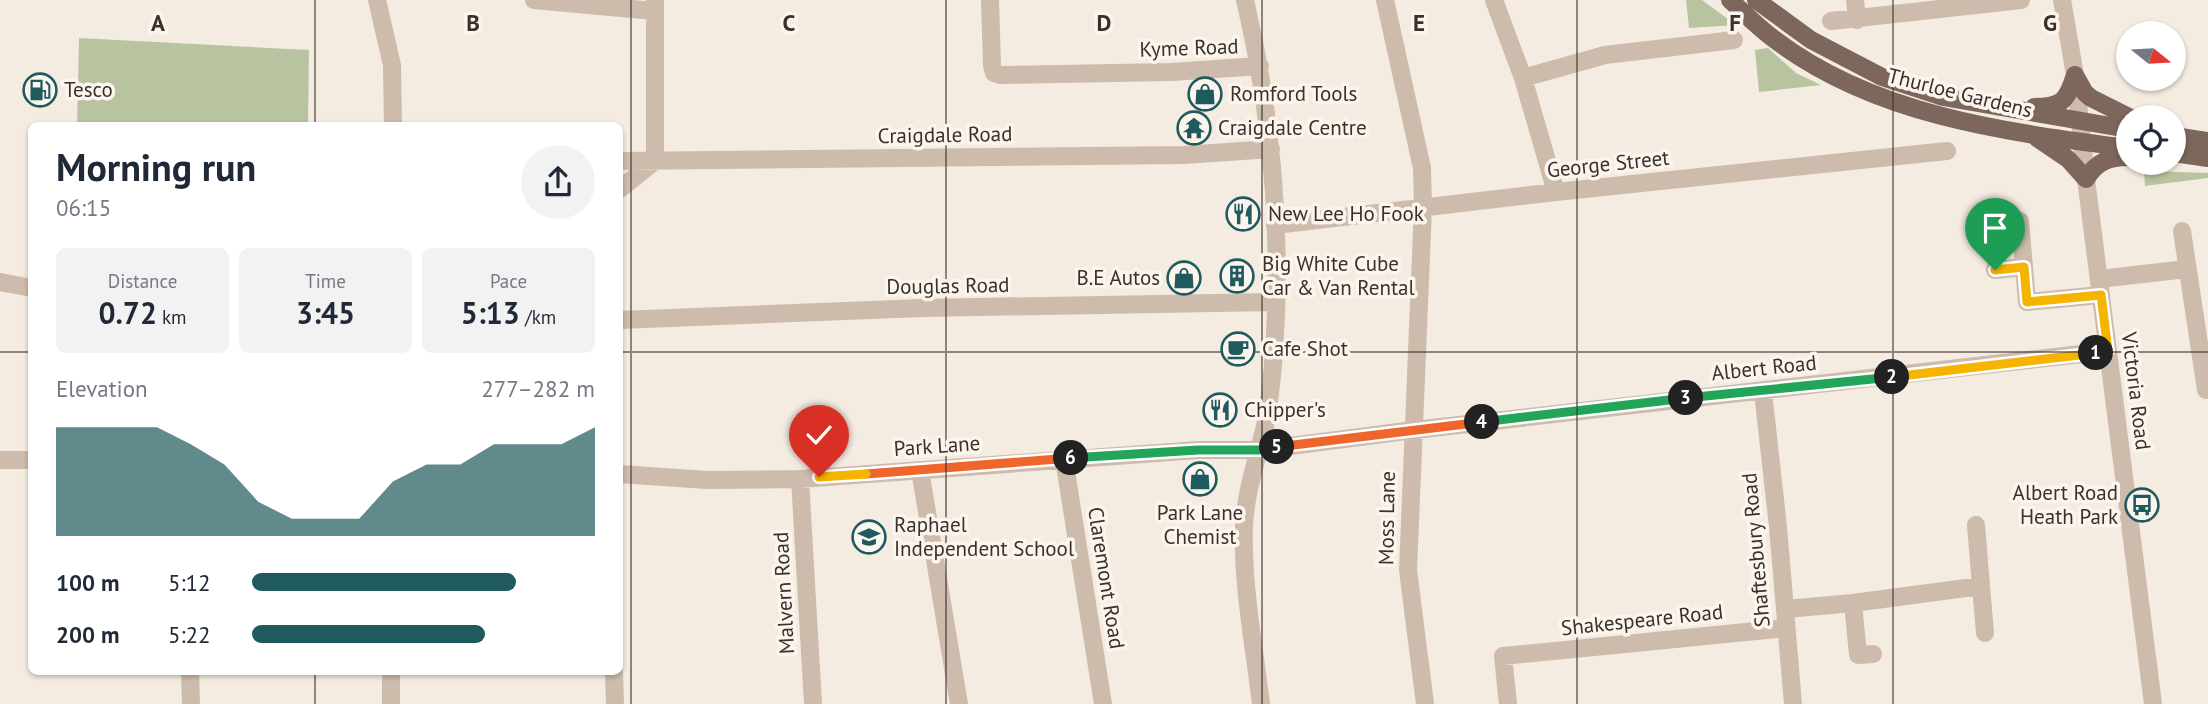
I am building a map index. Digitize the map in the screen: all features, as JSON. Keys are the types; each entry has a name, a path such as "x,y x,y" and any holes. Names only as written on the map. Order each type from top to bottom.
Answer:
{"main road":[{"name":"Thurloe Gardens","path":"1730,0 1773,39 1808,62 1882,99 1965,122 2116,146"},
{"name":"Thurloe Gardens","path":"1756,0 1811,40 1882,77 1943,97 2116,127"},
{"path":"1995,106 2051,107 2062,102 2069,94 2075,75"},
{"path":"2075,75 2085,93 2116,110"},
{"path":"2034,135 2068,159 2086,179 2091,170 2103,161 2116,159"},
{"path":"2186,142 2208,141"}],"street":[{"path":"377,0 392,65 393,122"},
{"path":"534,0 654,5 655,161 623,187"},
{"name":"Kyme Road","path":"990,0 993,73 1000,75 1171,72 1260,66"},
{"path":"1245,0 1260,66 1271,149 1275,225 1276,302 1271,392 1251,478 1244,523 1245,574 1261,704"},
{"name":"Moss Lane","path":"1385,0 1422,168 1423,207 1408,570 1425,704"},
{"path":"1494,0 1523,78 1556,192"},
{"path":"1855,0 1857,20"},
{"path":"1831,22 2021,0"},
{"name":"Victoria Road","path":"2062,0 2075,75 2153,704"},
{"path":"1523,78 1605,55 1734,40"},
{"name":"George Street","path":"1275,225 1943,146"},
{"name":"Craigdale Road","path":"623,161 1184,155 1271,149"},
{"path":"2020,221 2027,302 2187,269"},
{"path":"2182,231 2206,390"},
{"path":"1995,270 2024,267"},
{"path":"0,282 28,287"},
{"name":"Douglas Road","path":"623,320 922,308 1276,302"},
{"name":"Albert Road","path":"1259,450 1412,430 2108,351"},
{"name":"Shaftesbury Road","path":"1763,392 1786,609 1793,704"},
{"name":"Park Lane","path":"623,474 708,480 800,479 1198,450 1259,450"},
{"name":"Claremont Road","path":"1064,459 1103,704"},
{"path":"0,460 28,460"},
{"path":"920,470 959,704"},
{"name":"Malvern Road","path":"800,479 813,704"},
{"path":"1976,525 1985,633"},
{"path":"1786,609 1981,586"},
{"path":"1853,603 1857,655 1872,654"},
{"name":"Shakespeare Road","path":"1508,704 1503,656 1786,628"},
{"path":"190,675 191,704"},
{"path":"391,675 391,704"},
{"path":"614,675 615,704"}],"green space":[{"path":"1686,0 1702,0 1736,25 1689,28"},
{"path":"79,38 309,50 308,122 77,122"},
{"path":"1768,48 1796,73 1821,85 1759,92 1755,50"},
{"path":"2208,173 2208,178 2145,186 2144,175"}],"place":[{"name":"Tesco","path":"40,90"},
{"name":"Romford Tools","path":"1205,94"},
{"name":"Craigdale Centre","path":"1194,128"},
{"name":"New Lee Ho Fook","path":"1243,214"},
{"name":"Big White Cube Car & Van Rental","path":"1237,276"},
{"name":"B.E Autos","path":"1184,278"},
{"name":"Cafe Shot","path":"1238,349"},
{"name":"Chipper's","path":"1220,410"},
{"name":"Park Lane Chemist","path":"1200,479"},
{"name":"Albert Road Heath Park","path":"2142,505"},
{"name":"Raphael Independent School","path":"869,537"}],"route":[{"path":"819,477 1198,450 1259,450 1406,430 1763,392 2108,351 2101,295 2027,302 2024,267 1995,270"}]}
